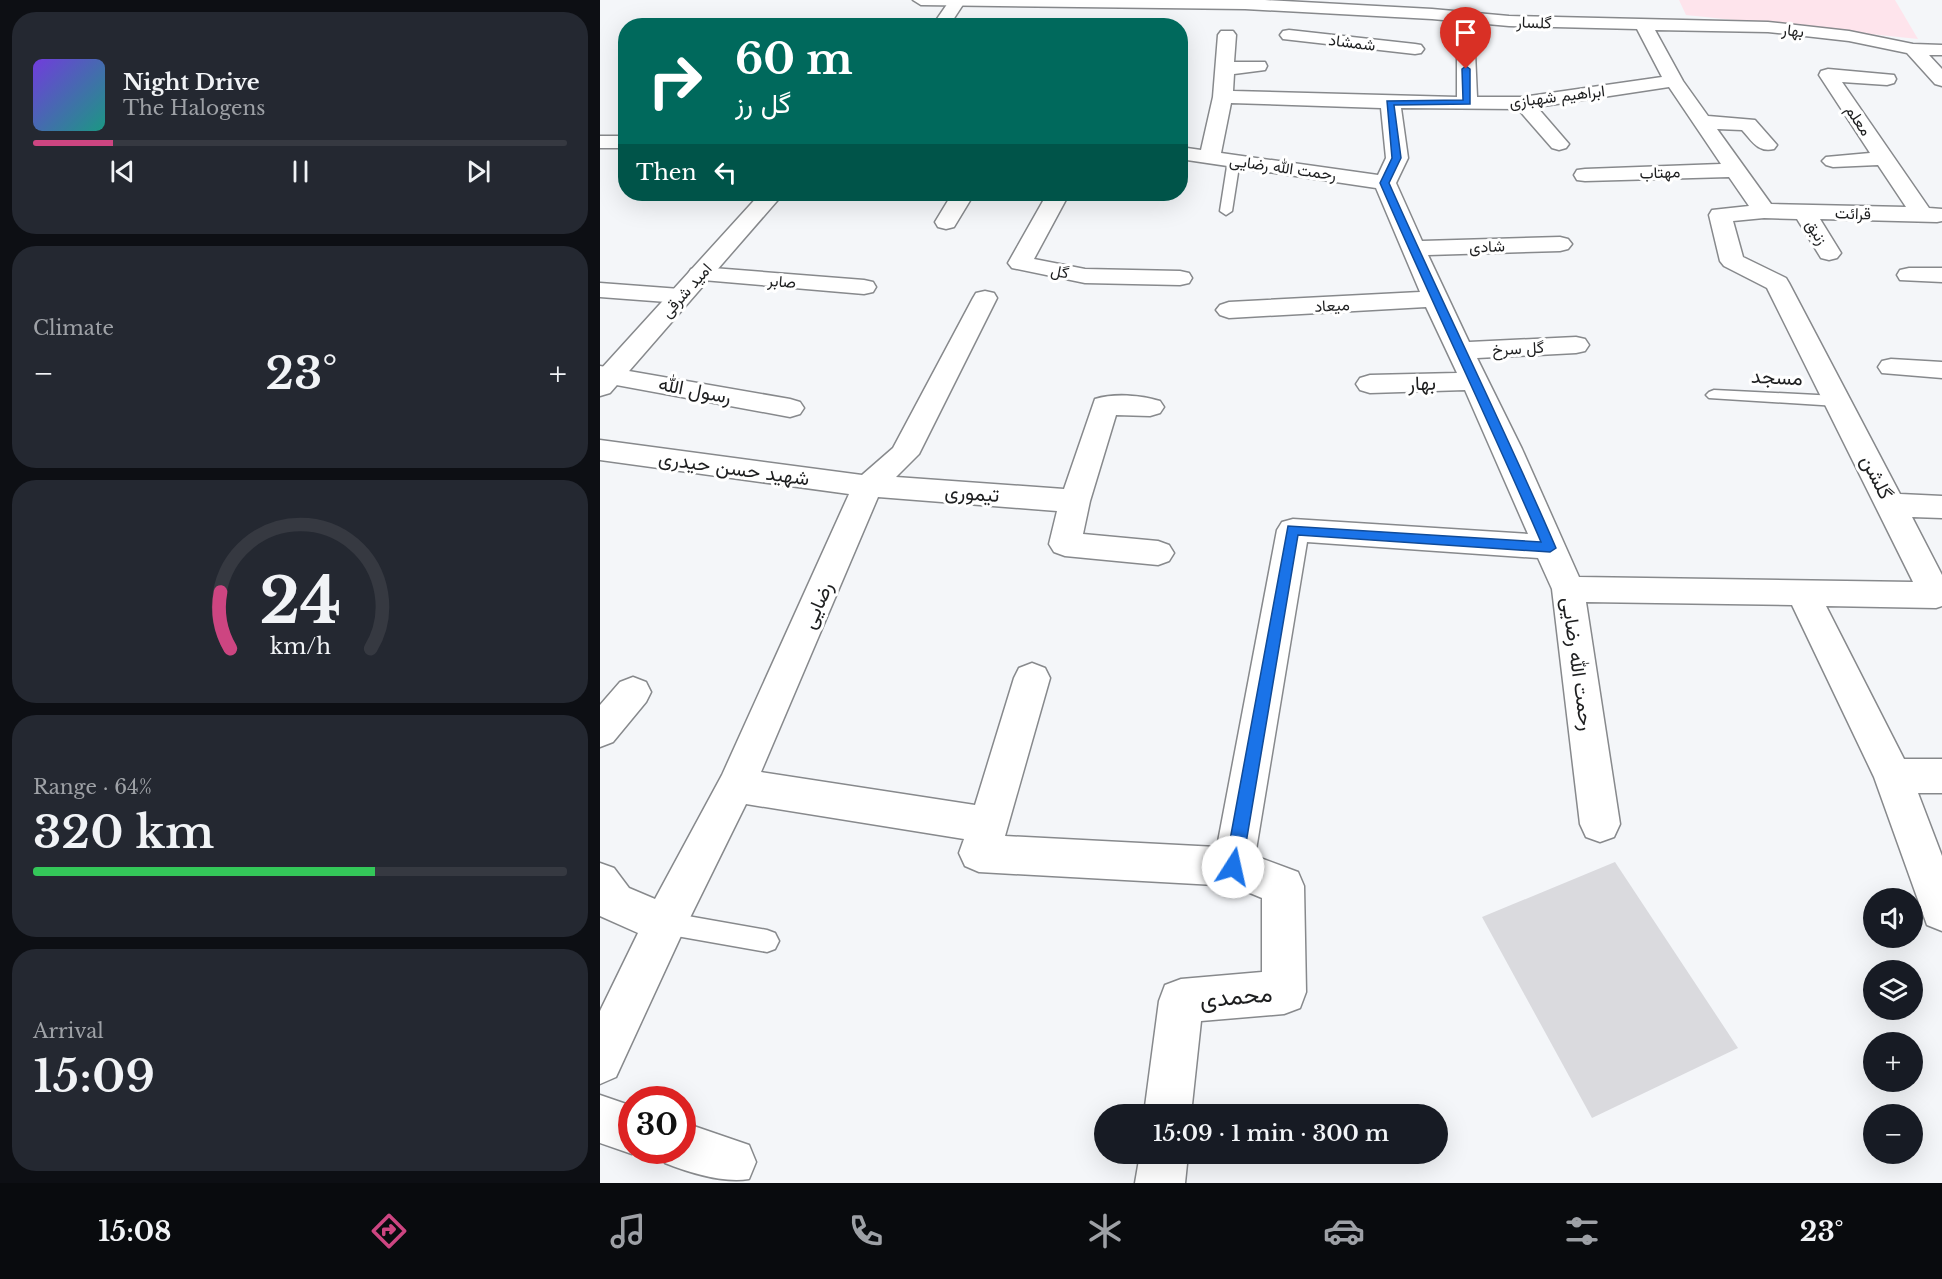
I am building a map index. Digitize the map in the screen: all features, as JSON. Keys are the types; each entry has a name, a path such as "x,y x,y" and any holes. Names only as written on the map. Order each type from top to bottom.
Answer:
{"street":[{"name":"گلسار","path":"921,0 1227,2 1391,6 1450,15 1518,21 1649,16"},
{"path":"946,18 958,0"},
{"name":"شمشاد","path":"1396,62 1426,41 1450,15"},
{"path":"1649,16 1674,81 1764,211"},
{"name":"بهار","path":"1649,16 1849,36 1913,49 1942,50"},
{"path":"1210,157 1223,98 1227,35"},
{"name":"شمشاد","path":"1289,35 1426,41"},
{"path":"1913,49 1942,80"},
{"path":"1466,52 1467,103"},
{"path":"1224,69 1258,66"},
{"name":"معلم","path":"1887,79 1828,75 1884,158 1932,215"},
{"name":"ابراهیم شهبازی","path":"1223,98 1523,103 1674,81"},
{"path":"1384,183 1397,158 1390,102"},
{"path":"1523,103 1559,144"},
{"path":"1702,122 1748,124 1767,145"},
{"path":"600,142 618,142"},
{"name":"رحمت الله رضایی","path":"1188,154 1384,183 1435,299 1507,449 1568,589 1600,824"},
{"path":"1833,161 1884,158"},
{"name":"مهتاب","path":"1585,175 1735,170"},
{"name":"امید شرقی","path":"604,378 681,297 766,201"},
{"path":"946,222 959,201"},
{"name":"گل","path":"1054,201 1020,263 1085,276 1180,278"},
{"name":"قرائت","path":"1764,211 1932,215"},
{"name":"گلشن","path":"1764,211 1720,215 1732,261 1778,283 1936,595 1803,592"},
{"name":"زنبق","path":"1804,212 1829,253"},
{"name":"شادی","path":"1413,248 1560,244"},
{"name":"صابر","path":"700,274 864,287"},
{"path":"1909,275 1942,275"},
{"path":"600,290 681,297"},
{"name":"رضایی","path":"600,1061 665,923 736,785 868,486 904,454 985,298"},
{"name":"میعاد","path":"1229,310 1435,299"},
{"name":"گل سرخ","path":"1460,351 1576,345"},
{"path":"1891,367 1942,370"},
{"name":"رسول الله","path":"604,378 790,408"},
{"name":"بهار","path":"1370,384 1474,381"},
{"path":"1150,407 1105,405 1075,501 1065,544 1158,553"},
{"name":"شهید حسن حیدری","path":"600,450 868,486"},
{"name":"تیموری","path":"868,486 1075,501"},
{"path":"1891,505 1942,507"},
{"path":"1032,678 979,853 1233,867 1293,530 1550,548"},
{"path":"1568,589 1803,592 1893,776 1942,911"},
{"path":"600,731 633,692"},
{"path":"1893,776 1942,776"},
{"path":"736,785 989,825"},
{"name":"محمدی","path":"1169,1104 1180,1001 1284,992 1283,886 1233,867"},
{"path":"600,882 614,902 665,923"},
{"path":"600,1119 618,1125"},
{"path":"696,1150 732,1162"},
{"path":"1160,1183 1163,1164"}],"lane":[{"path":"1226,211 1234,160"},
{"name":"مسجد","path":"1714,395 1838,401"},
{"path":"665,923 767,941"}],"shaded area":[{"path":"1679,0 1895,0 1918,39 1686,15"}],"building":[{"path":"1615,862 1738,1048 1592,1118 1482,917"}],"route":[{"path":"1233,867 1293,530 1550,548 1507,449 1435,299 1384,183 1397,158 1390,102 1467,103 1466,69"}]}
